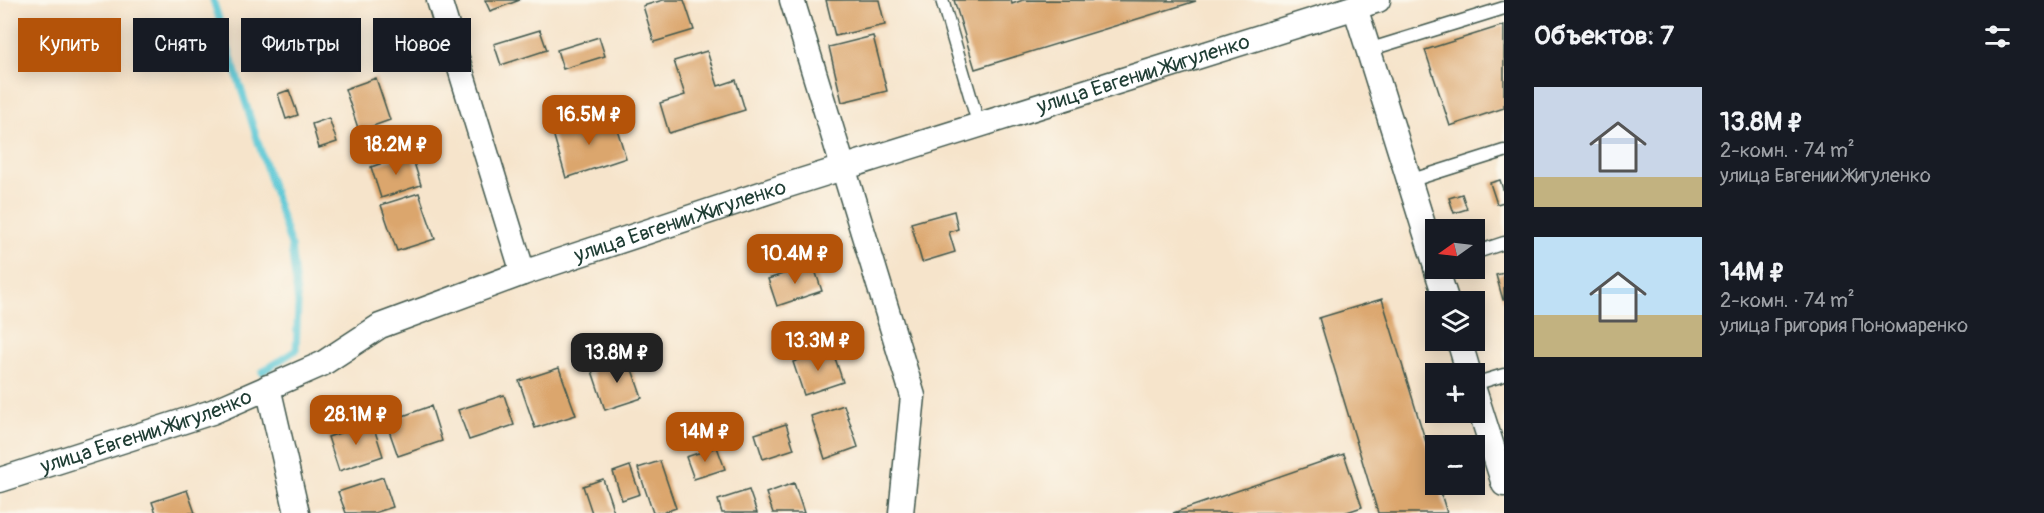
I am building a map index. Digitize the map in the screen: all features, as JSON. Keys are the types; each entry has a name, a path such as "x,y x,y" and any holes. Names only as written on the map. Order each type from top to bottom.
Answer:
{"street":[{"path":"439,0 523,273"},
{"path":"792,0 913,396 901,513"},
{"name":"улица Евгении Жигуленко","path":"0,480 212,412 322,364 380,326 523,273 843,168 1378,0"},
{"path":"1355,7 1425,231"},
{"path":"268,387 297,513"},
{"path":"1485,423 1504,484"}],"lane":[{"path":"942,0 979,126"},
{"path":"1368,50 1504,8"},
{"path":"1409,181 1504,151"},
{"path":"1485,249 1504,243"},
{"path":"1485,381 1504,375"}],"building":[{"path":"485,0 520,0 490,11"},
{"path":"663,0 684,0 694,30 654,42 643,6"},
{"path":"826,0 879,0 885,25 835,36"},
{"path":"954,0 1011,0 1012,4 1023,0 1196,1 975,69"},
{"path":"1504,25 1504,108 1450,126 1425,50"},
{"path":"540,30 547,50 501,65 494,44"},
{"path":"873,36 887,91 842,102 829,47"},
{"path":"599,37 605,56 563,69 557,50"},
{"path":"707,51 718,86 736,80 745,110 669,133 660,103 685,95 674,61"},
{"path":"376,78 390,120 359,131 345,89"},
{"path":"289,90 298,115 286,119 278,94"},
{"path":"612,113 626,158 566,178 553,133"},
{"path":"329,118 337,142 319,148 312,124"},
{"path":"411,153 421,185 381,198 371,167"},
{"path":"1500,180 1504,202 1497,204 1490,183"},
{"path":"419,193 435,239 397,251 381,205"},
{"path":"1462,194 1467,209 1454,213 1449,198"},
{"path":"954,211 958,229 949,232 955,252 922,262 911,223"},
{"path":"813,264 822,291 777,306 768,279"},
{"path":"1504,273 1504,300 1503,300 1496,275"},
{"path":"1382,299 1425,439 1425,495 1441,495 1447,513 1378,513 1319,318"},
{"path":"832,349 843,382 804,395 793,362"},
{"path":"628,358 642,398 605,410 592,371"},
{"path":"559,368 576,415 535,428 519,381"},
{"path":"504,395 514,425 469,440 458,410"},
{"path":"844,405 858,447 825,459 811,416"},
{"path":"431,406 442,441 398,456 386,422"},
{"path":"372,422 383,456 339,471 328,437"},
{"path":"786,424 794,449 763,459 755,434"},
{"path":"717,447 725,469 694,479 686,457"},
{"path":"1344,454 1362,507 1344,513 1173,513"},
{"path":"660,461 676,508 662,513 653,513 638,468"},
{"path":"630,466 640,494 622,500 613,472"},
{"path":"383,477 393,507 374,513 346,513 338,492"},
{"path":"603,479 614,512 592,513 583,486"},
{"path":"794,483 804,513 773,513 766,493"},
{"path":"187,490 195,513 156,513 152,502"},
{"path":"749,490 757,513 722,513 718,500"}],"waterway":[{"path":"213,0 291,246 298,304 296,350 262,372"}]}
